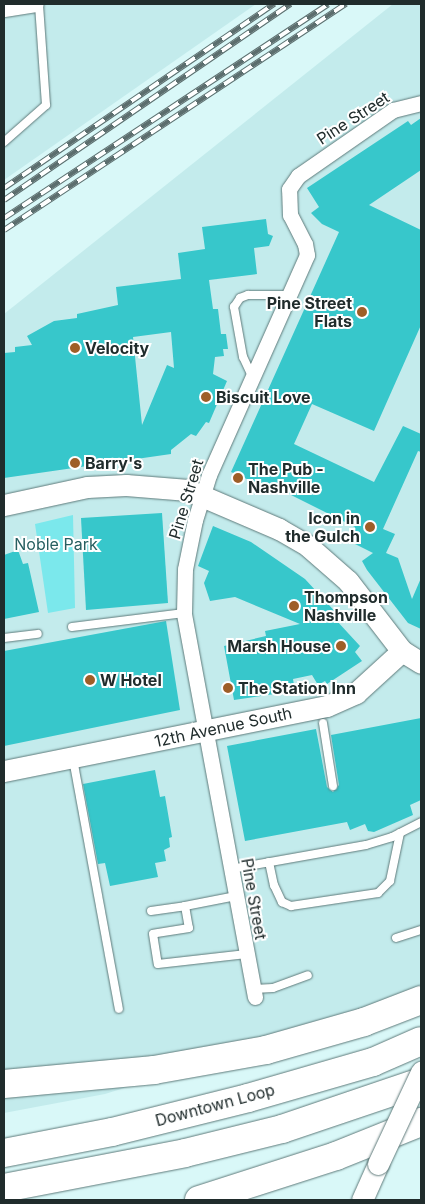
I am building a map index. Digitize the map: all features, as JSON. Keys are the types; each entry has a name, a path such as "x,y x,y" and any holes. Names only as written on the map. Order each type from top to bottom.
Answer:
{"highway":[{"path":"4,1084 154,1070 266,1050 364,1022 421,1000"},
{"name":"Downtown Loop","path":"4,1153 112,1132 373,1062 421,1041"},
{"path":"10,1188 185,1153 282,1129 421,1082"},
{"path":"199,1200 336,1156 421,1122"},
{"path":"4,1140 112,1132"}],"main road":[{"path":"4,505 87,487 126,485 181,489 202,496 279,529 308,546 348,581 402,651 421,663"},
{"name":"12th Avenue South","path":"4,771 73,759 327,706 356,694 402,651"},
{"path":"362,1200 421,1072"}],"street":[{"path":"4,9 20,5 38,4"},
{"name":"Pine Street","path":"255,993 246,954 184,613 185,569 202,496 307,255 305,244 290,215 289,189 298,176 393,110 421,103"}],"lane":[{"path":"4,142 46,106 38,4"},
{"path":"253,378 243,357 234,307 240,298 248,295 290,295"},
{"path":"72,627 184,613"},
{"path":"4,638 38,634"},
{"path":"323,723 333,786"},
{"path":"73,759 119,1009"},
{"path":"231,869 366,845 400,833 421,822"},
{"path":"269,862 274,886 282,902 291,906 378,893 390,881 400,833"},
{"path":"151,911 236,896"},
{"path":"186,906 189,928 153,934 158,964 246,954"},
{"path":"396,938 421,930"},
{"path":"255,993 308,975"}],"shaded area":[{"path":"4,4 256,4 4,180"},
{"path":"393,4 421,4 421,996 105,1094 4,1113 4,314"}],"green space":[{"name":"Noble Park","path":"73,515 75,608 48,613 35,524"}],"building":[{"name":"Pine Street Flats","path":"421,118 421,170 369,205 421,230 421,325 374,431 312,404 294,444 374,482 403,426 421,434 421,452 418,451 383,529 395,534 386,553 398,558 412,599 421,578 421,629 408,623 367,570 362,561 373,553 351,542 355,527 267,483 262,493 247,486 249,480 231,472 339,232 322,224 311,213 319,207 307,188 408,121 411,125"},
{"name":"Velocity","path":"266,219 268,234 273,236 269,246 254,248 257,274 209,280 213,309 218,309 221,334 226,334 228,349 223,349 224,356 215,357 213,374 227,381 209,423 206,422 196,436 191,434 171,450 171,454 4,478 4,353 15,352 15,347 32,345 27,336 54,321 77,318 77,314 118,305 116,287 181,279 178,253 205,249 202,227","holes":["171,332 174,368 167,365 142,425 133,337"]},
{"path":"162,513 168,603 86,610 81,518"},
{"name":"Thompson Nashville","path":"213,526 251,542 305,579 340,617 336,620 360,646 355,652 362,661 327,684 325,681 318,685 312,675 293,679 295,691 234,700 224,646 266,636 265,631 300,624 235,597 210,601 204,583 209,571 198,566"},
{"path":"18,550 23,564 28,563 39,612 4,619 4,555"},
{"name":"W Hotel","path":"166,621 180,710 4,746 4,651"},
{"path":"421,718 421,800 410,805 413,815 374,832 368,831 365,824 350,830 347,822 245,841 227,746 316,729 327,787 333,792 339,785 331,735"},
{"path":"155,770 160,797 165,796 172,837 169,838 170,847 164,850 166,861 155,863 158,877 110,886 105,863 98,864 83,784"}],"railway":[{"path":"4,188 274,4"},
{"path":"4,200 290,4"},
{"path":"4,218 328,4"},
{"path":"4,230 346,4"}],"place":[{"name":"Pine Street Flats","path":"362,312"},
{"name":"Velocity","path":"75,348"},
{"name":"Biscuit Love","path":"206,397"},
{"name":"Barry's","path":"75,463"},
{"name":"The Pub - Nashville","path":"238,478"},
{"name":"Icon in the Gulch","path":"370,527"},
{"name":"Thompson Nashville","path":"294,606"},
{"name":"Marsh House","path":"341,646"},
{"name":"W Hotel","path":"90,680"},
{"name":"The Station Inn","path":"228,688"}]}
